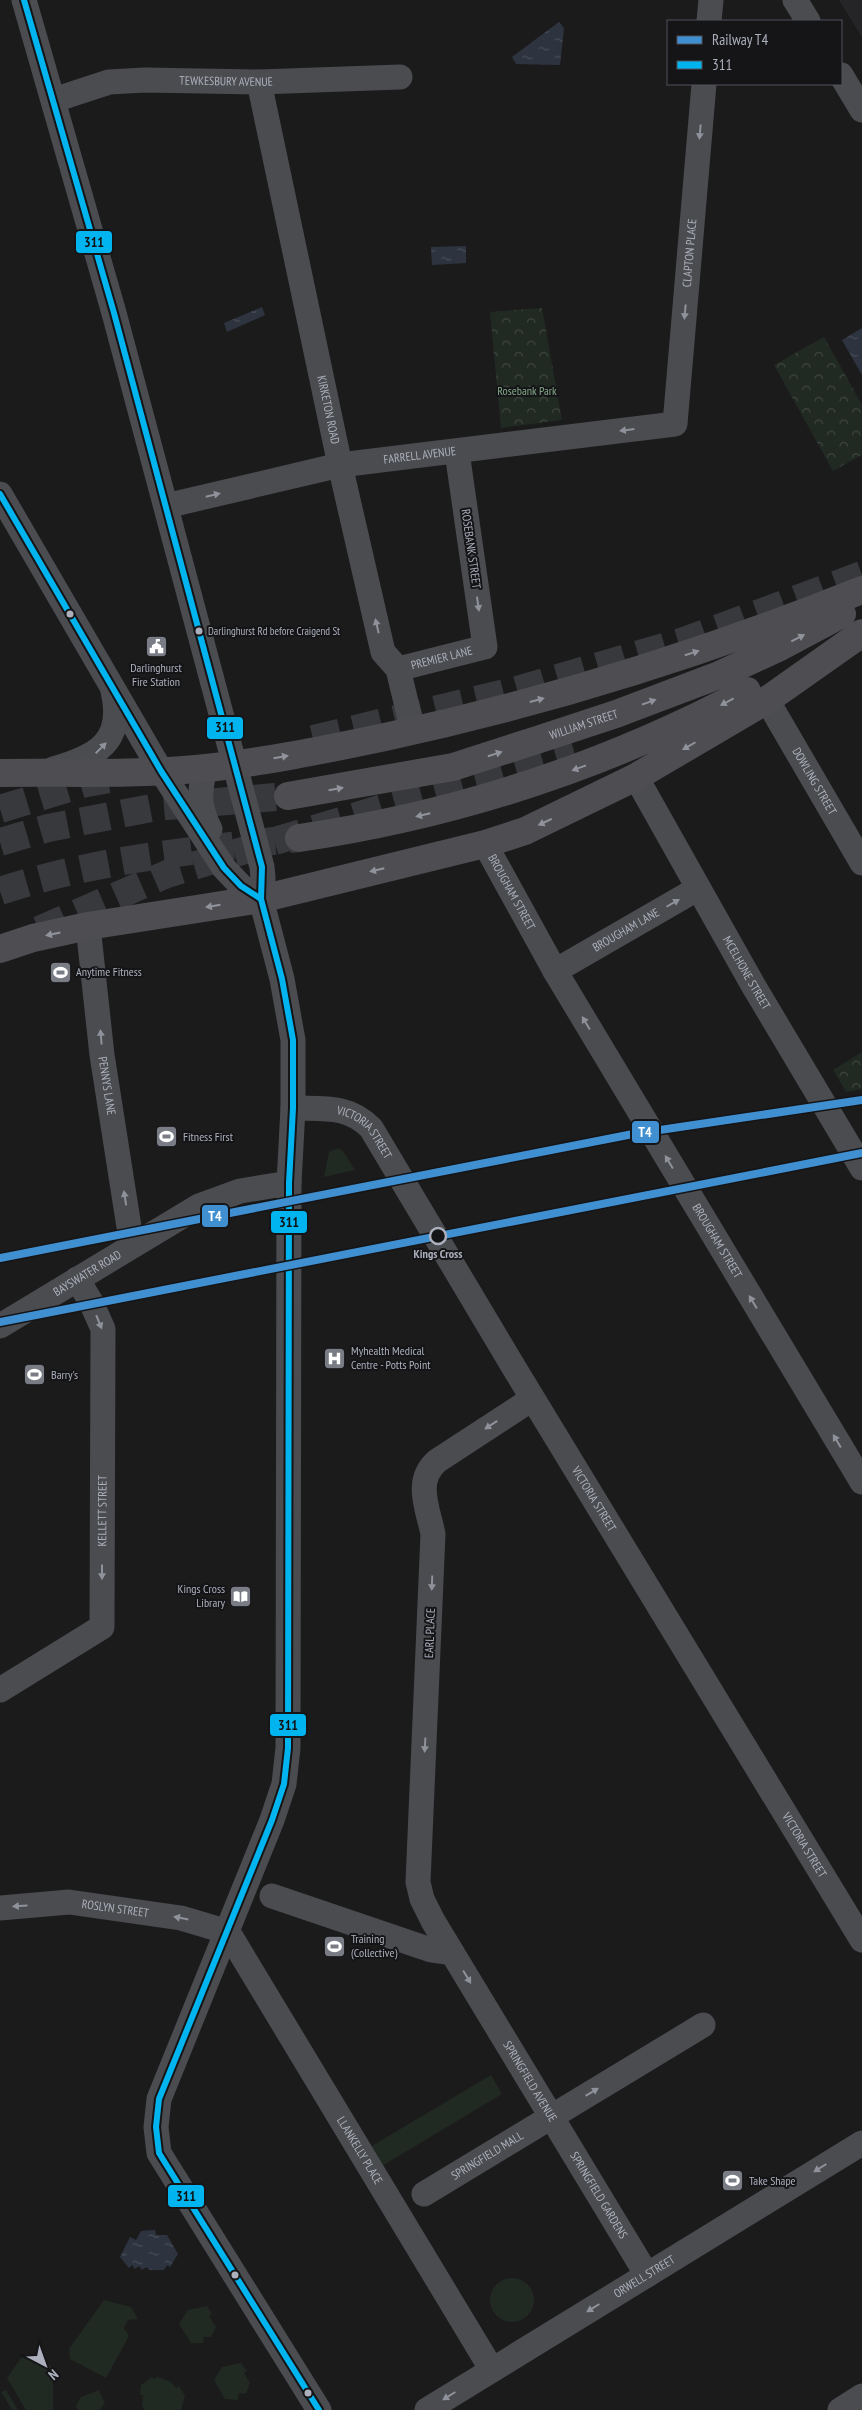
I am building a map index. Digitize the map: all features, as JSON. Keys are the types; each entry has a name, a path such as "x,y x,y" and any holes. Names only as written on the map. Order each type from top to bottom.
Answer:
{"main road":[{"path":"0,772 161,771 206,768 233,765 413,731 571,691 720,645 862,590"},
{"name":"WILLIAM STREET","path":"288,796 453,766 606,717 719,675 780,647 862,602"},
{"path":"299,838 363,828 424,814 500,795 548,779 632,747 707,712 862,628"},
{"path":"0,949 33,938 88,926 485,844 538,825 636,777 767,700 862,633"}],"street":[{"path":"24,0 54,100 166,506 233,765 262,867 264,878 251,893"},
{"path":"709,20 711,0"},
{"path":"795,0 807,20"},
{"name":"TEWKESBURY AVENUE","path":"54,100 110,82 145,80 260,82 400,77"},
{"path":"842,77 862,110"},
{"name":"KIRKETON ROAD","path":"260,82 340,466 383,652 398,669 413,731"},
{"name":"CLAPTON PLACE","path":"675,424 704,85"},
{"name":"FARRELL AVENUE","path":"166,506 340,466 675,424"},
{"name":"ROSEBANK STREET","path":"457,452 484,647"},
{"path":"0,494 161,771 224,868 251,893"},
{"name":"PREMIER LANE","path":"398,669 484,647"},
{"path":"41,772 88,758 104,746 114,729 116,717 112,687"},
{"name":"DOWLING STREET","path":"767,700 862,863"},
{"path":"206,768 200,797 203,816 251,893 289,1011 293,1040 293,1108 289,1183 288,1748 284,1784 272,1820 159,2099 156,2126 159,2153 319,2410"},
{"name":"MCELHONE STREET","path":"636,777 697,889 862,1168"},
{"name":"BROUGHAM STREET","path":"485,844 555,970 862,1482"},
{"name":"BROUGHAM LANE","path":"555,970 697,889"},
{"name":"PENNYS LANE","path":"88,926 102,1055 132,1246"},
{"name":"VICTORIA STREET","path":"293,1108 346,1111 355,1114 371,1128 532,1398 862,1940"},
{"name":"BAYSWATER ROAD","path":"0,1326 185,1213 226,1195 247,1189 289,1183"},
{"name":"KELLETT STREET","path":"0,1690 102,1626 103,1329 91,1302 77,1279"},
{"name":"EARL PLACE","path":"432,1920 422,1899 417,1868 422,1810 433,1534 423,1483 430,1467 437,1461 532,1398"},
{"path":"272,1896 431,1950 452,1953"},
{"name":"ROSLYN STREET","path":"0,1908 69,1902 181,1918 228,1932"},
{"name":"SPRINGFIELD AVENUE","path":"432,1920 550,2117 703,2025"},
{"name":"LLANKELLY PLACE","path":"228,1932 492,2370"},
{"name":"SPRINGFIELD MALL","path":"424,2194 550,2117"},
{"name":"SPRINGFIELD GARDENS","path":"550,2117 647,2275"},
{"name":"ORWELL STREET","path":"427,2410 862,2143"},
{"path":"840,2410 862,2396"}],"shaded area":[{"path":"839,0 862,0 862,38 858,31"}],"green space":[{"name":"Rosebank Park","path":"542,308 562,420 501,428 490,312"},
{"path":"824,337 862,405 862,455 833,471 774,365"},
{"path":"862,1052 862,1089 846,1092 833,1070"},
{"path":"338,1148 343,1151 355,1170 324,1177 329,1152"},
{"path":"491,2075 502,2094 377,2169 365,2150"},
{"path":"516,2278 528,2284 533,2291 533,2309 528,2316 521,2321 508,2322 500,2319 493,2312 490,2296 493,2288 500,2281"},
{"path":"104,2300 131,2307 138,2319 128,2320 124,2328 129,2336 106,2378 70,2359 69,2349"},
{"path":"207,2306 212,2314 209,2316 216,2327 211,2337 204,2337 203,2343 191,2343 179,2324 188,2310"},
{"path":"37,2354 53,2368 53,2410 26,2410 7,2378 21,2358"},
{"path":"241,2363 247,2371 244,2373 250,2383 246,2394 239,2393 238,2400 225,2399 214,2380 222,2367"},
{"path":"152,2377 154,2379 158,2377 171,2382 176,2388 179,2386 185,2396 181,2410 145,2410 142,2406 143,2395 140,2395 141,2385"},
{"path":"6,2390 18,2410 12,2410 1,2392"},
{"path":"99,2390 105,2403 100,2410 78,2410 76,2406 81,2397"}],"water":[{"path":"559,22 564,28 560,65 516,64 512,57"},
{"path":"466,246 466,263 432,265 431,247"},
{"path":"262,307 265,315 227,332 224,323"},
{"path":"862,328 862,375 842,340"},
{"path":"155,2230 156,2235 167,2235 178,2254 170,2267 167,2265 164,2270 149,2270 147,2267 142,2270 139,2266 135,2269 132,2265 129,2268 120,2257 130,2237 136,2240 141,2231"}],"tunnel":[{"path":"313,739 514,691 684,641 862,575"},
{"path":"39,930 167,874 393,805 575,755"},
{"path":"0,809 82,784 109,779"},
{"path":"0,842 48,828 156,807 288,796"},
{"path":"0,891 36,880 110,863 299,838"}],"rail line":[{"name":"T4","path":"0,1258 633,1134 862,1100"},
{"name":"T4","path":"0,1322 862,1153"}],"transit line":[{"name":"311","path":"24,0 114,313 262,867 261,899 282,979 293,1040 293,1108 289,1183 288,1748 284,1784 272,1820 159,2099 156,2127 159,2153 319,2410"},
{"name":"311","path":"0,494 161,771 224,868 241,886 261,899"}],"place":[{"name":"Darlinghurst Rd before Craigend St","path":"199,631"},
{"name":"Darlinghurst Fire Station","path":"156,647"},
{"name":"Anytime Fitness","path":"60,972"},
{"name":"Fitness First","path":"167,1137"},
{"name":"Kings Cross","path":"438,1236"},
{"name":"Myhealth Medical Centre - Potts Point","path":"335,1358"},
{"name":"Barry's","path":"35,1375"},
{"name":"Kings Cross Library","path":"241,1596"},
{"name":"Training (Collective)","path":"335,1946"},
{"name":"Take Shape","path":"733,2181"}]}
